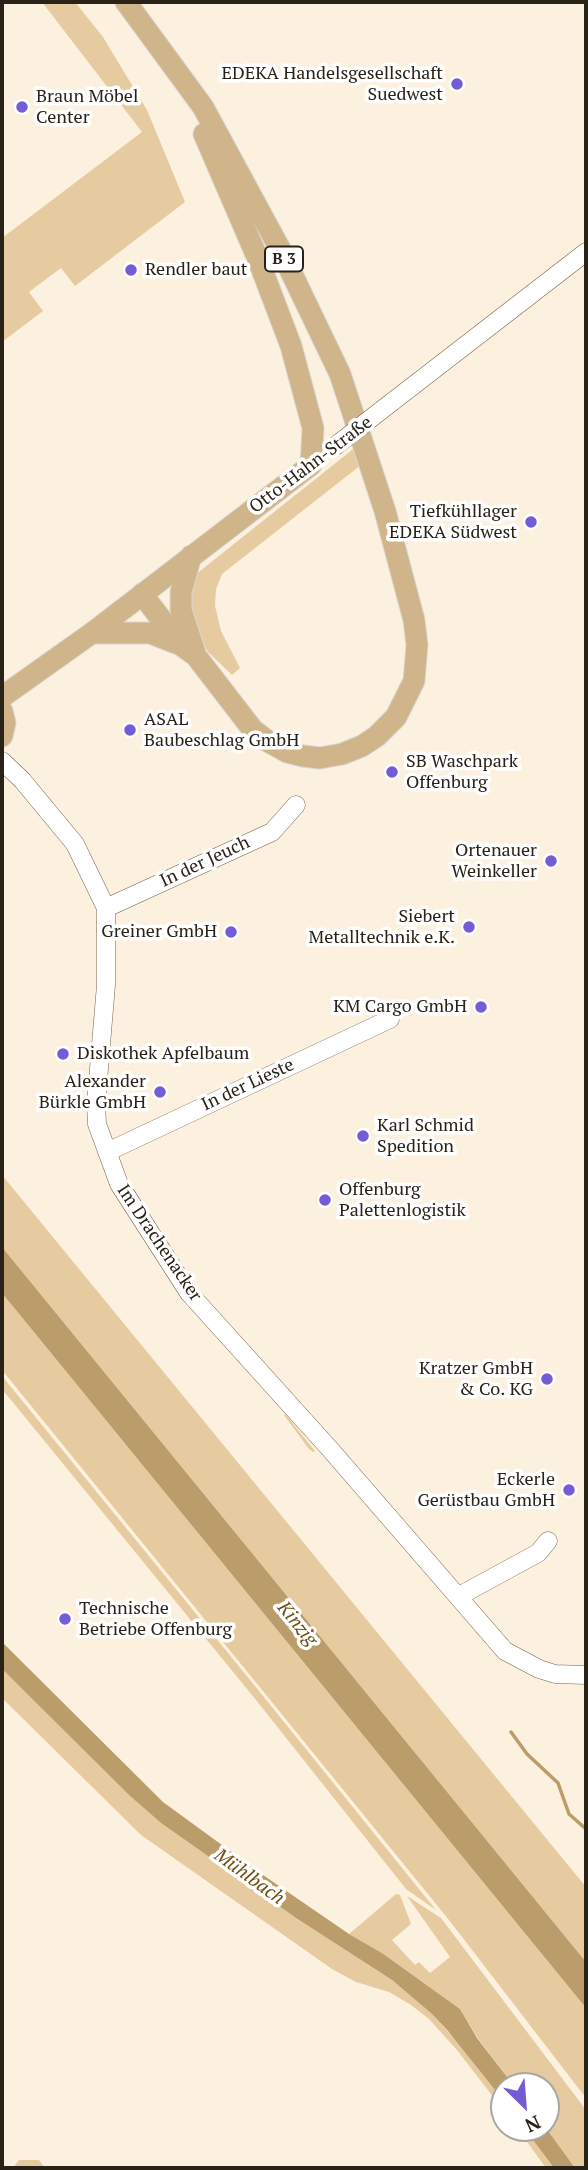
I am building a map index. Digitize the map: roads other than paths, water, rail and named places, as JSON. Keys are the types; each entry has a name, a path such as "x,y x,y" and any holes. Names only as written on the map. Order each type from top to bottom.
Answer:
{"main road":[{"name":"B 3","path":"125,2 203,107 267,226 340,374 385,511 411,608 417,645 414,681 396,717 377,736 362,746 342,754 320,758 287,752 254,730 142,594"},
{"name":"B 3","path":"183,80 258,259 291,346 313,428 311,465"},
{"name":"Otto-Hahn-Straße","path":"2,720 34,676 311,465"},
{"name":"B 3","path":"188,650 181,610 181,592 191,556"},
{"path":"92,633 150,633 188,650"}],"street":[{"name":"Otto-Hahn-Straße","path":"311,465 586,252"},
{"name":"Im Drachenacker","path":"2,720 22,780"},
{"name":"Im Drachenacker","path":"2,761 22,780 75,845 106,908 106,985 96,1104 97,1124 119,1184 190,1293 505,1651 538,1669 555,1674 586,1675"},
{"name":"In der Jeuch","path":"106,908 272,832 296,805"},
{"name":"In der Lieste","path":"107,1152 390,1019"},
{"path":"459,1596 538,1553 548,1541"}],"water":[{"name":"Kinzig","path":"2,1247 586,1962 586,2008 2,1293"},
{"name":"Mühlbach","path":"2,1642 163,1802 263,1875 349,1934 382,1953 460,2009 477,2038 503,2072 490,2072 490,2084 432,2014 392,1980 296,1918 161,1823 130,1796 2,1669"},
{"path":"534,2142 556,2142 575,2168 554,2168"}],"waterway":[{"path":"511,1732 527,1754 558,1783 569,1814 586,1829"}],"place":[{"name":"EDEKA Handelsgesellschaft Suedwest","path":"457,84"},
{"name":"Braun Möbel Center","path":"22,107"},
{"name":"Rendler baut","path":"131,270"},
{"name":"Tiefkühllager EDEKA Südwest","path":"531,522"},
{"name":"ASAL Baubeschlag GmbH","path":"130,730"},
{"name":"SB Waschpark Offenburg","path":"392,772"},
{"name":"Ortenauer Weinkeller","path":"551,861"},
{"name":"Siebert Metalltechnik e.K.","path":"469,927"},
{"name":"Greiner GmbH","path":"231,932"},
{"name":"KM Cargo GmbH","path":"481,1007"},
{"name":"Diskothek Apfelbaum","path":"63,1054"},
{"name":"Alexander Bürkle GmbH","path":"160,1092"},
{"name":"Karl Schmid Spedition","path":"363,1136"},
{"name":"Offenburg Palettenlogistik","path":"325,1200"},
{"name":"Kratzer GmbH & Co. KG","path":"547,1379"},
{"name":"Eckerle Gerüstbau GmbH","path":"569,1490"},
{"name":"Technische Betriebe Offenburg","path":"65,1619"}]}
